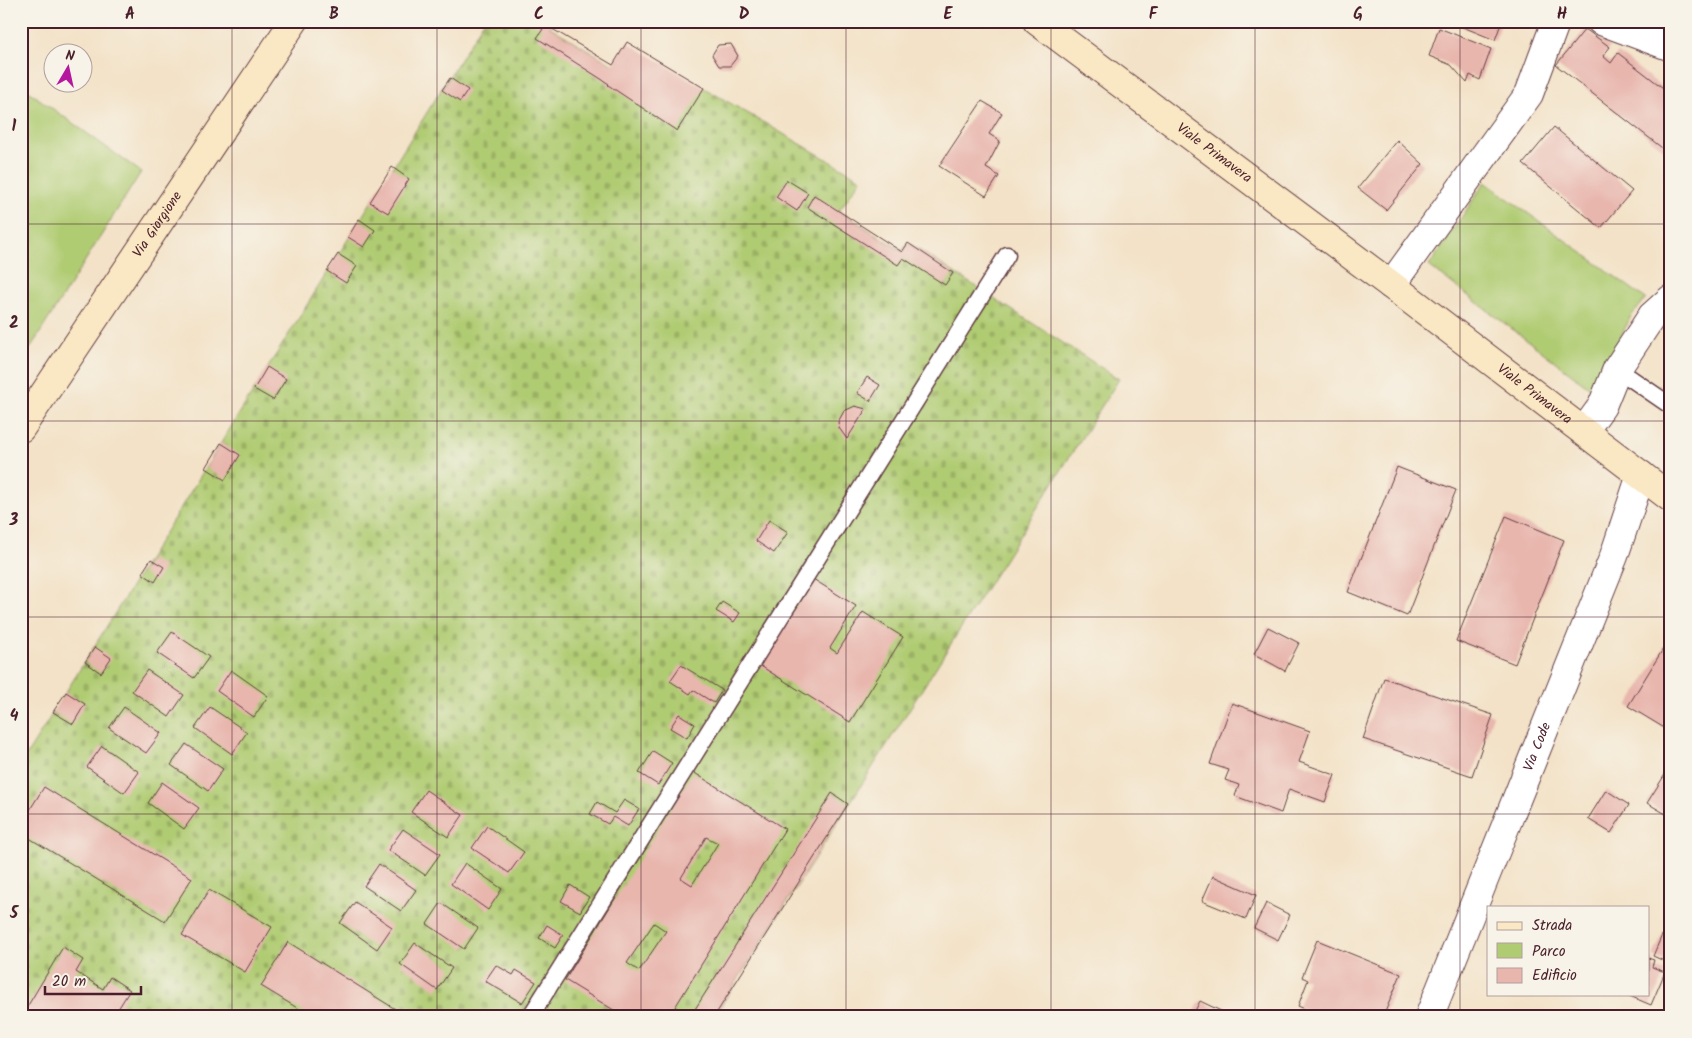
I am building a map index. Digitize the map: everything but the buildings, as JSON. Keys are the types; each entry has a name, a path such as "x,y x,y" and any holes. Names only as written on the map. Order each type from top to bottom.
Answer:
{"main road":[{"name":"Via Giorgione","path":"21,428 294,21"},
{"name":"Viale Primavera","path":"1036,21 1391,285 1671,498"}],"street":[{"path":"1391,285 1529,94 1556,21"},
{"path":"1601,21 1671,47"},
{"name":"Viale Primavera","path":"1584,431 1602,406 1617,369 1652,316 1671,299"},
{"name":"Via Code","path":"1429,1017 1614,556 1640,476"}],"lane":[{"path":"530,1017 1007,255"},
{"path":"1617,369 1669,402"}],"green space":[{"path":"484,21 553,21 550,27 613,65 704,88 861,179 839,211 902,251 908,243 1119,379 714,1017 21,1017 21,764"},
{"path":"21,86 141,172 21,363"},
{"path":"1485,182 1646,299 1631,316 1594,391 1429,266"}]}
